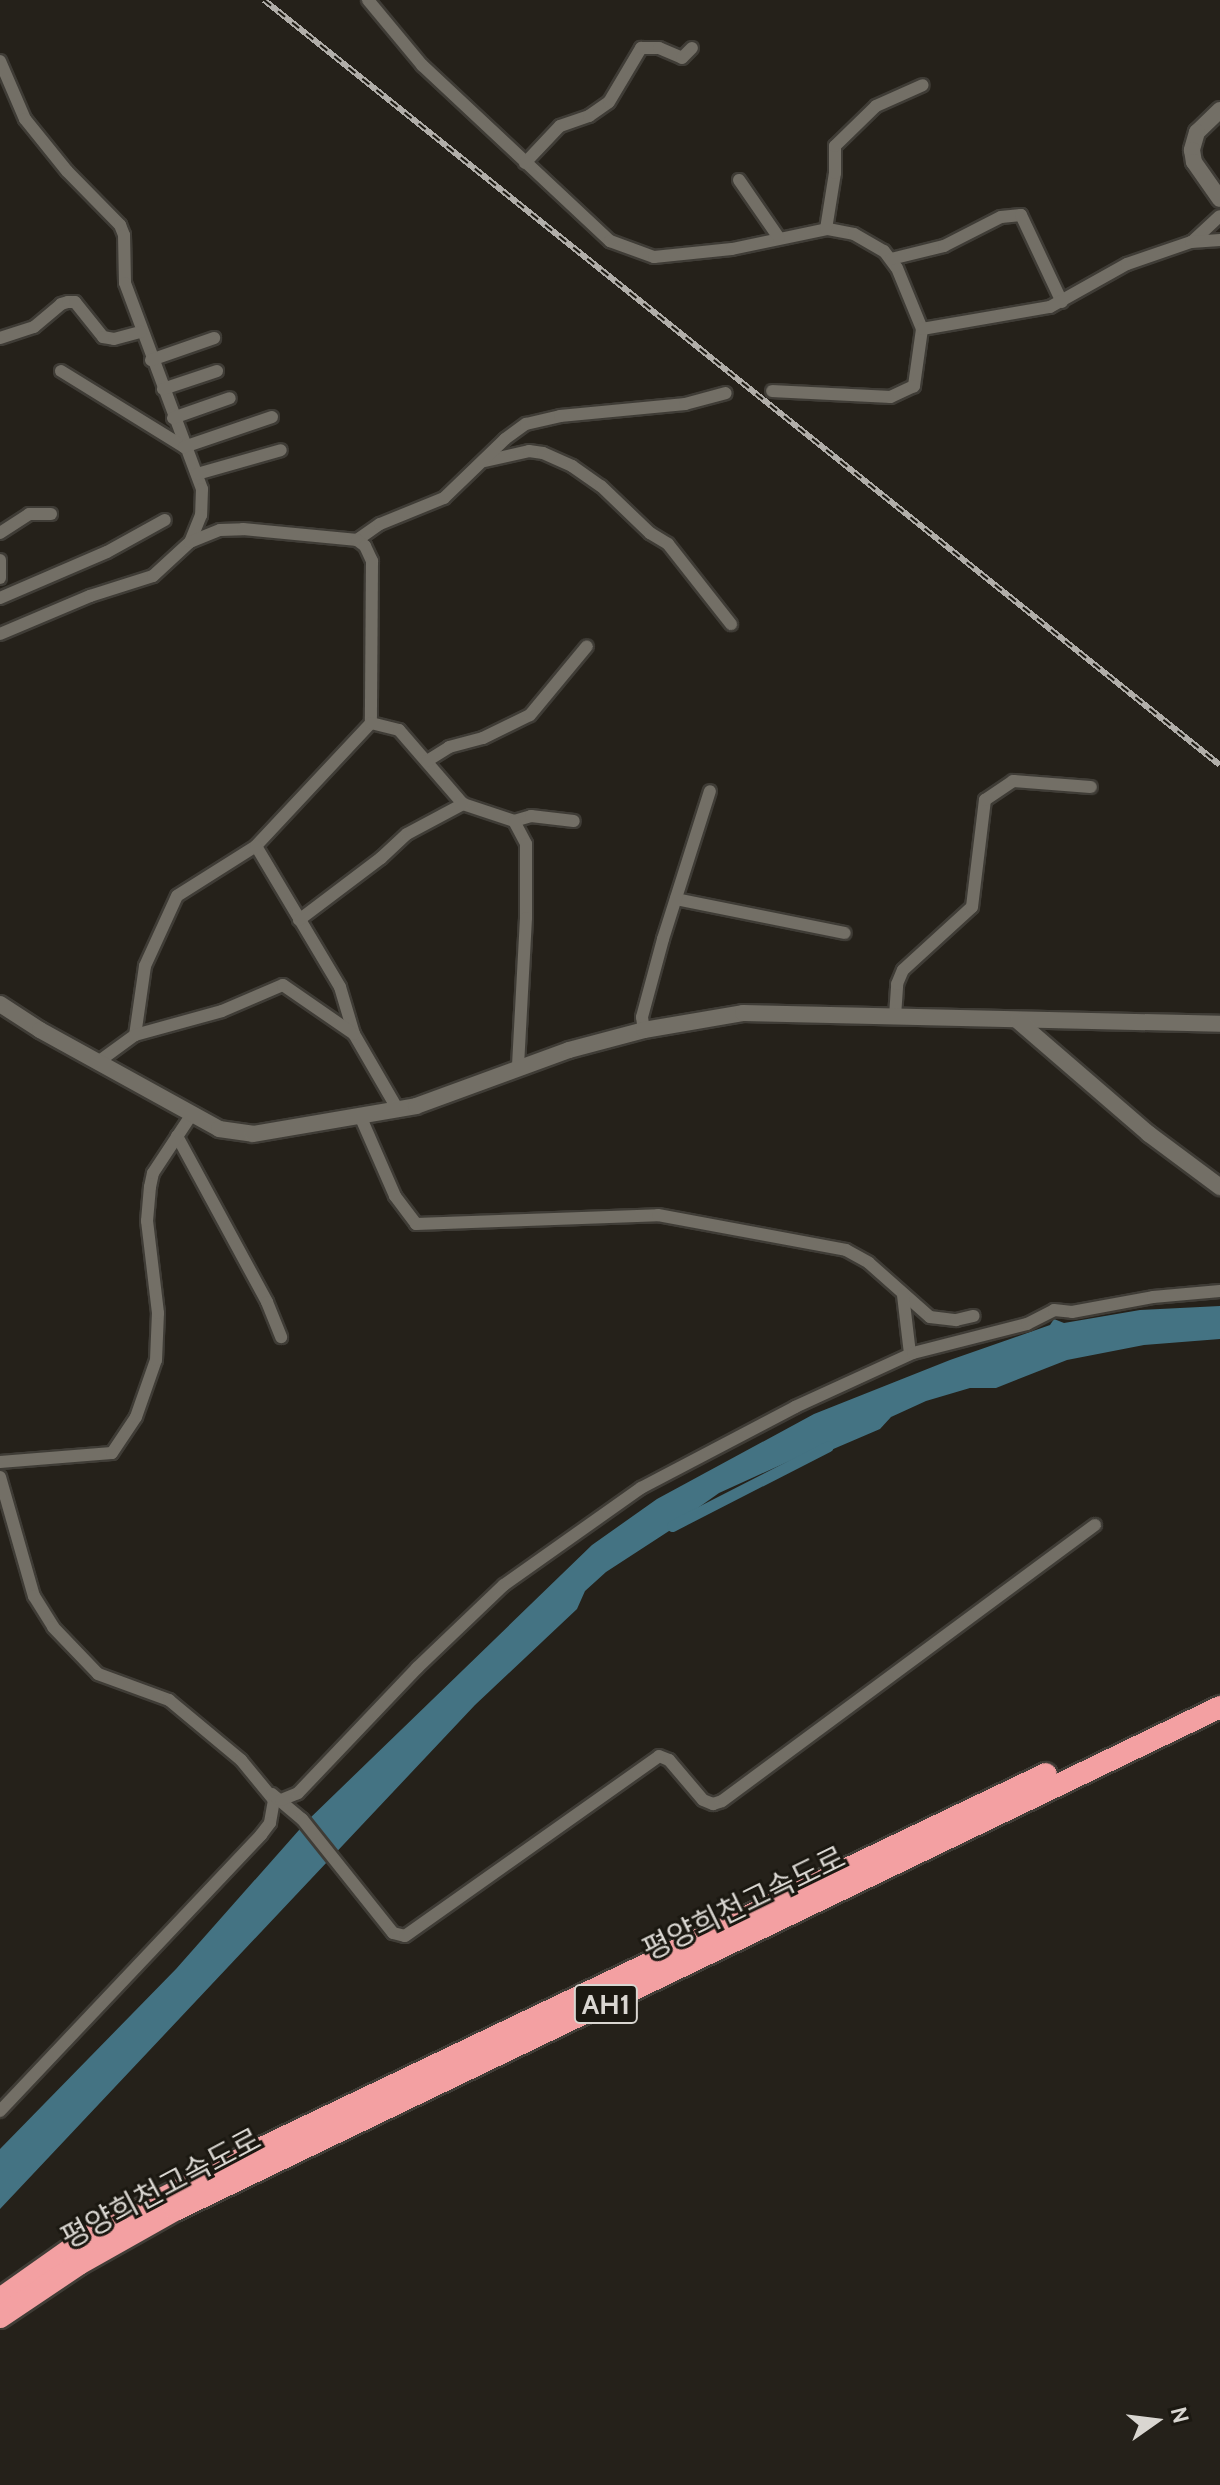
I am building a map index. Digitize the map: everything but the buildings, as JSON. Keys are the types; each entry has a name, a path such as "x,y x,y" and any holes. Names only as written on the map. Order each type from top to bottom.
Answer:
{"highway":[{"name":"평양희천고속도로","path":"0,2299 92,2234 264,2147 1220,1691"},
{"name":"평양희천고속도로","path":"0,2317 79,2264 175,2210 1220,1707"}],"street":[{"path":"368,0 422,65 598,232 641,254 654,257 732,249 826,229 854,234 877,246 891,259 922,329 914,386 898,395 772,391"},
{"path":"525,163 560,126 589,116 609,102 641,48 659,48 682,58 692,48"},
{"path":"0,61 25,119 67,171 120,225 124,235 125,283 151,360 197,474 203,500 190,542"},
{"path":"826,229 835,173 835,146 876,106 923,85"},
{"path":"1220,110 1192,141 1194,162 1220,199"},
{"path":"739,180 779,238"},
{"path":"891,259 944,246 1001,217 1021,215 1062,302"},
{"path":"922,329 1041,309 1062,302 1127,264 1191,242 1203,235 1220,216"},
{"path":"1191,242 1220,240"},
{"path":"0,338 40,324 55,309 68,302 75,302 103,337 114,339 141,332"},
{"path":"151,360 214,338"},
{"path":"61,371 184,447"},
{"path":"163,389 217,371"},
{"path":"357,540 380,524 444,498 518,427 542,419 685,404 726,393"},
{"path":"173,418 230,398"},
{"path":"184,447 272,417"},
{"path":"197,474 281,450"},
{"path":"482,462 529,451 543,453 572,466 609,493 650,533 668,544 731,624"},
{"path":"0,533 29,514 51,514"},
{"path":"0,598 107,552 165,520"},
{"path":"0,634 90,596 153,576 190,542 220,530 243,529 357,540 369,551 372,561 371,723 256,846 177,896 145,966 135,1035"},
{"path":"0,560 0,578"},
{"path":"427,761 449,747 483,738 530,715 587,646"},
{"path":"371,723 399,730 463,804 514,821 531,816 574,821"},
{"path":"895,1016 897,984 903,970 972,907 985,800 1013,781 1091,787"},
{"path":"644,1030 642,1017 710,791"},
{"path":"299,920 381,858 407,834 463,804"},
{"path":"514,821 526,844 526,918 518,1068"},
{"path":"256,846 340,987 354,1034 398,1110"},
{"path":"676,899 845,933"},
{"path":"98,1062 135,1035 222,1011 283,985 354,1034"},
{"path":"0,1004 219,1129 253,1134 398,1110 518,1068 644,1030 743,1013 1220,1024"},
{"path":"1018,1021 1149,1134 1220,1187"},
{"path":"0,1462 112,1453 136,1417 156,1360 158,1313 147,1221 150,1187 153,1173 192,1114"},
{"path":"361,1118 395,1196 416,1224 658,1215 846,1250 869,1263 922,1312 937,1320 974,1316"},
{"path":"177,1136 267,1302 281,1337"},
{"path":"276,1797 298,1793 477,1609 578,1530 641,1488 795,1407 910,1354 1027,1324 1054,1310 1072,1312 1153,1297 1220,1291"},
{"path":"903,1295 910,1354"},
{"path":"0,1477 34,1596 53,1627 98,1674 169,1700 241,1760 302,1819 393,1933 405,1936 659,1756 669,1760 703,1800 713,1804 722,1801 1095,1525"},
{"path":"0,2111 261,1835 272,1816 276,1797"}],"water":[{"path":"1220,1306 1220,1339 1144,1345 1067,1360 996,1388 970,1388 926,1401 891,1417 880,1429 831,1450 794,1459 719,1493 685,1517 676,1530 669,1531 606,1572 585,1591 577,1609 475,1705 0,2209 0,2149 176,1969 307,1821 592,1545 657,1499 814,1414 950,1360 1050,1325 1054,1319 1064,1323 1140,1310"}],"waterway":[{"path":"672,1526 828,1446"}],"railway":[{"path":"264,0 1220,765"}]}
